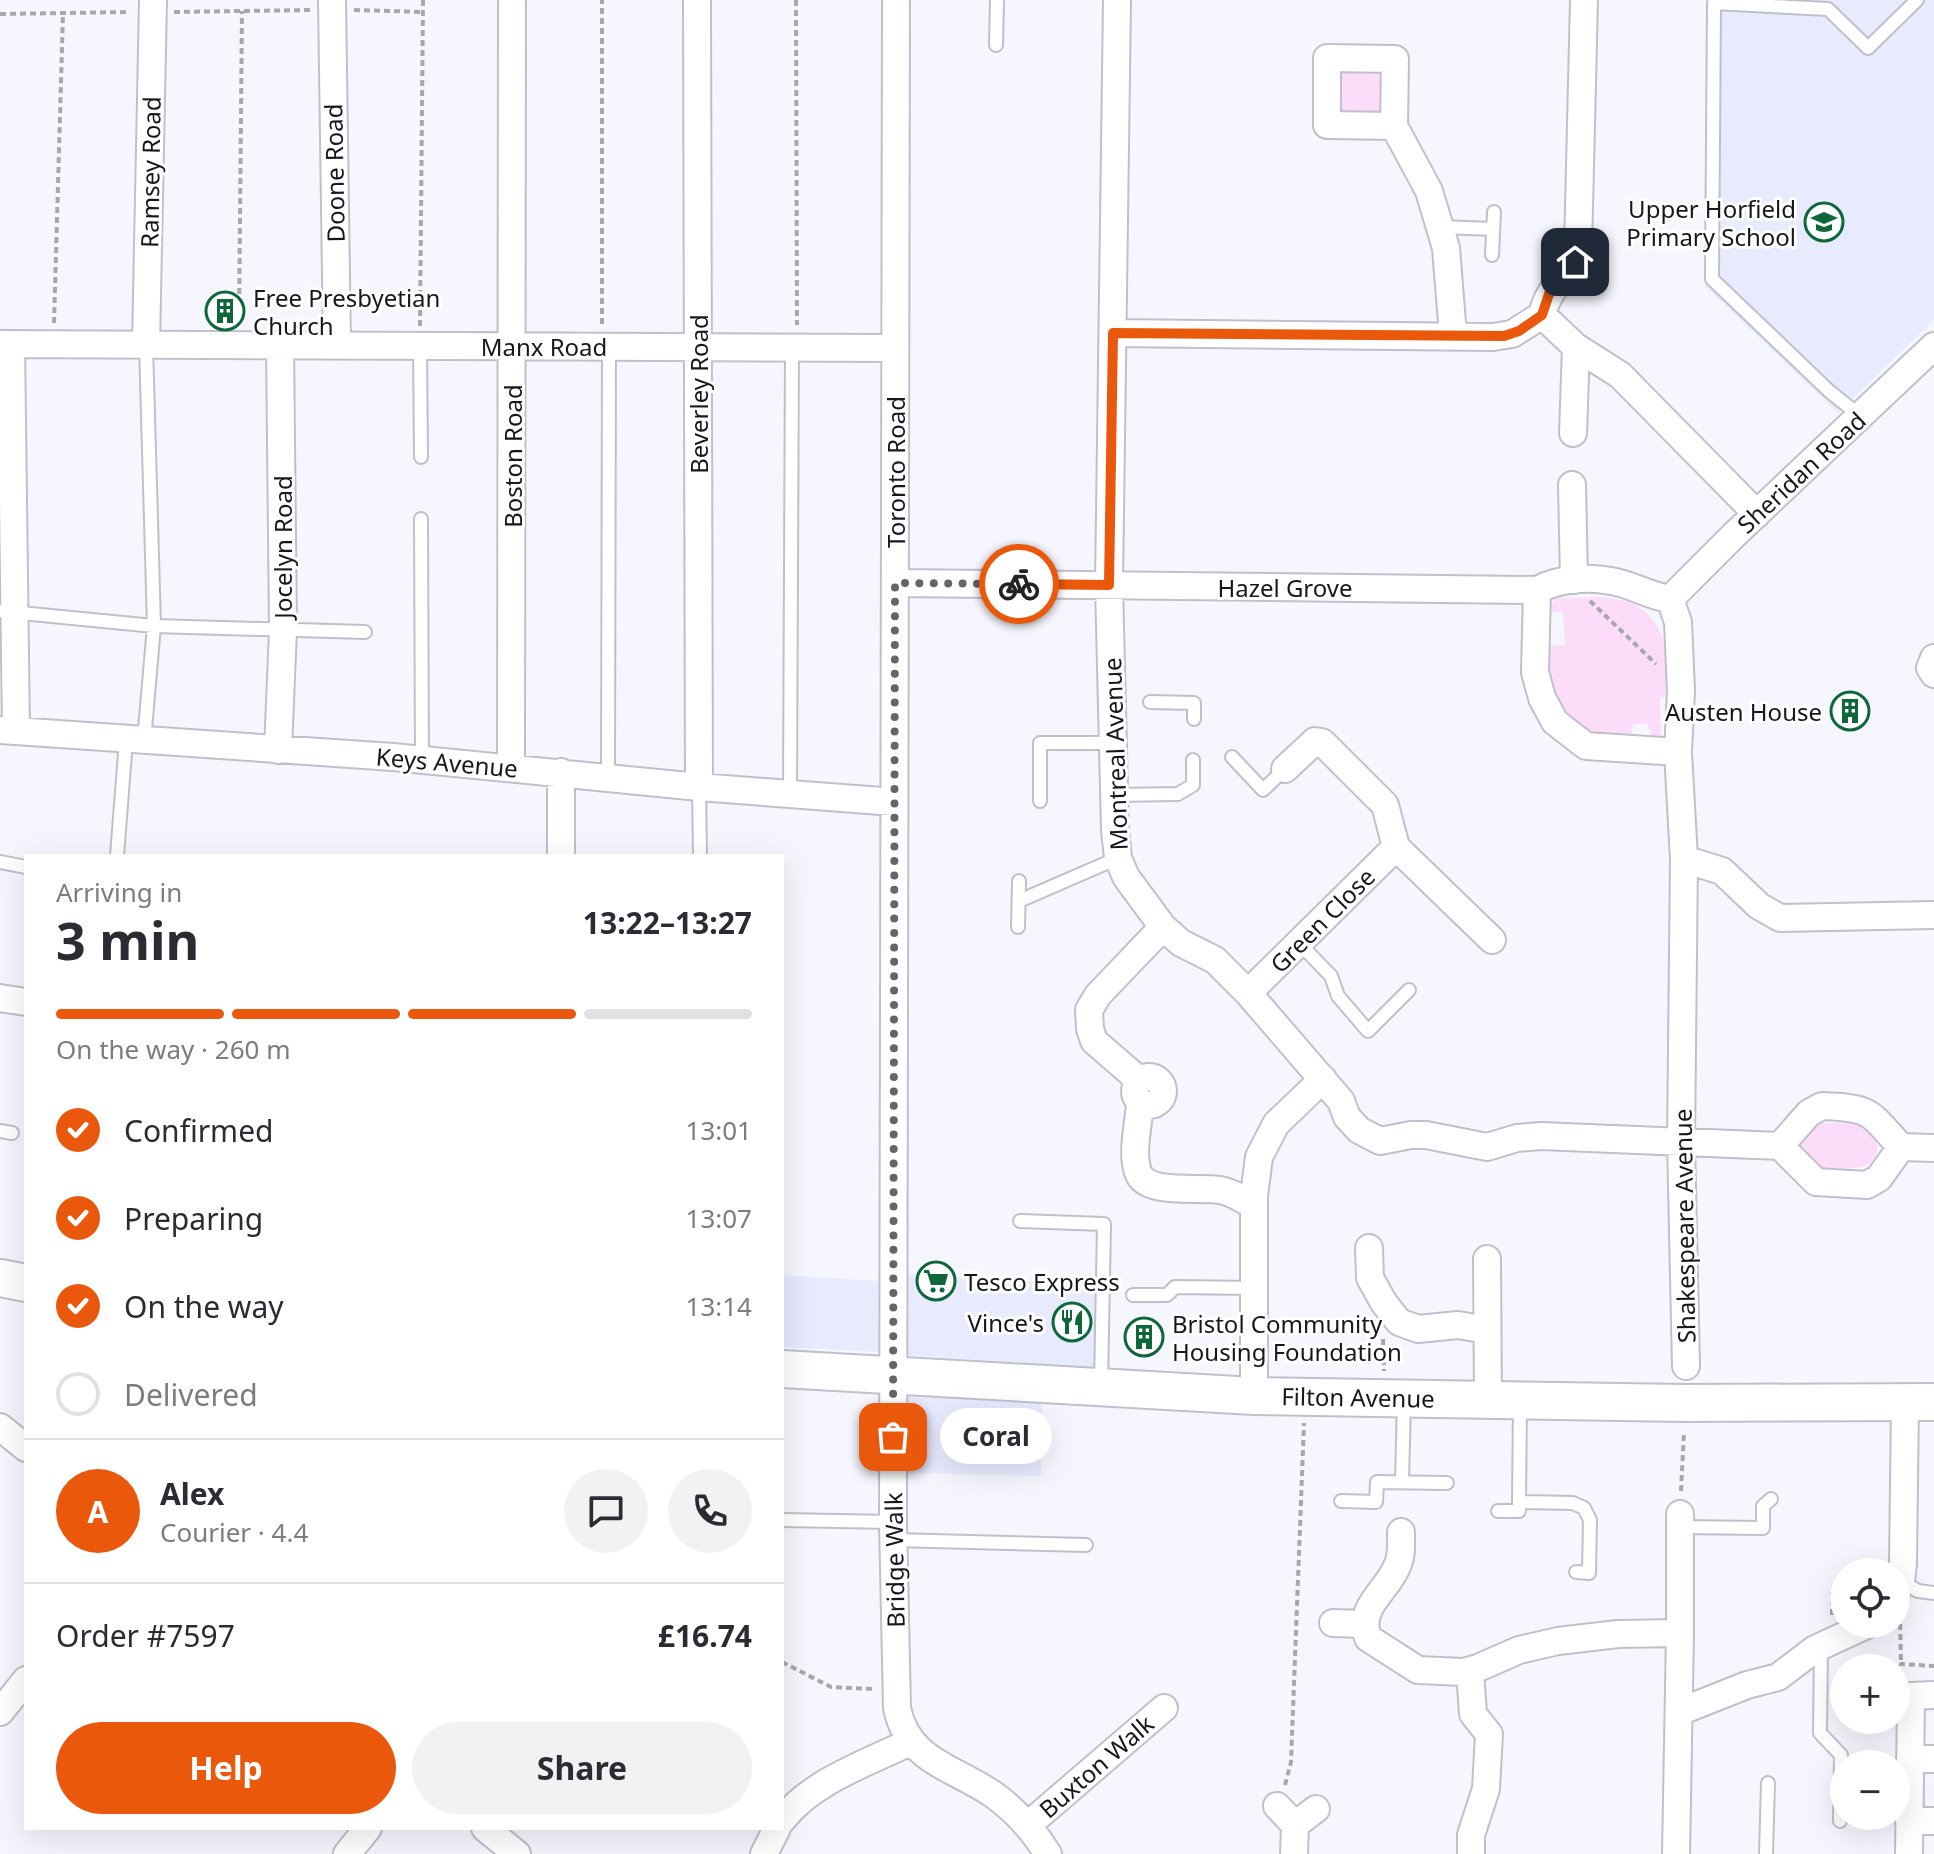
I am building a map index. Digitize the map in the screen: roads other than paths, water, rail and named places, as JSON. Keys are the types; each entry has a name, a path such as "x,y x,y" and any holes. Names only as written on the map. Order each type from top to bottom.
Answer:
{"street":[{"name":"Boston Road","path":"511,767 512,0"},
{"name":"Beverley Road","path":"697,0 699,787"},
{"name":"Toronto Road","path":"893,1376 896,0"},
{"name":"Montreal Avenue","path":"1117,0 1109,585 1120,702 1113,743 1115,830 1118,858 1126,877 1163,927 1181,943 1215,960 1248,993 1341,1101 1351,1124 1380,1141 1418,1135 1439,1136 1487,1147 1517,1138 1541,1136 1780,1146"},
{"path":"1113,333 1504,336 1519,331 1542,315 1549,294 1575,262 1580,240 1584,0"},
{"name":"Doone Road","path":"332,5 337,345"},
{"name":"Ramsey Road","path":"146,345 153,6"},
{"path":"1394,126 1429,191 1446,248 1453,335"},
{"path":"1542,315 1576,347 1620,375 1757,514"},
{"name":"Manx Road","path":"5,344 895,348"},
{"path":"5,344 8,730"},
{"name":"Jocelyn Road","path":"278,750 283,630 280,345"},
{"name":"Sheridan Road","path":"1670,599 1934,346"},
{"path":"1573,433 1576,347"},
{"path":"1572,485 1574,580"},
{"name":"Hazel Grove","path":"895,583 1537,590 1556,582 1574,580 1612,581 1651,596 1670,599"},
{"path":"1537,590 1535,672 1542,698 1555,722 1586,746 1647,744"},
{"name":"Shakespeare Avenue","path":"1670,599 1678,622 1681,691 1678,752 1684,859 1681,1142 1686,1366"},
{"path":"1934,658 1930,668 1934,674"},
{"name":"Keys Avenue","path":"8,730 511,767 699,787 894,802"},
{"name":"Green Close","path":"1285,769 1315,741 1322,742 1385,805 1396,847 1492,940"},
{"path":"561,772 561,854"},
{"name":"Green Close","path":"1248,993 1396,847"},
{"path":"1684,859 1722,871 1759,906 1780,918 1934,915"},
{"path":"1163,927 1098,995 1089,1010 1091,1033 1096,1043 1140,1092 1136,1162 1143,1181 1154,1187 1222,1190 1254,1206"},
{"path":"0,998 24,1002"},
{"path":"1254,1396 1254,1206 1257,1170 1266,1140 1289,1109 1323,1079"},
{"path":"1901,1147 1879,1178 1867,1185 1816,1182 1780,1146 1809,1113 1822,1106 1857,1107 1871,1114 1901,1147 1934,1148"},
{"path":"1369,1248 1369,1274 1387,1309 1399,1322 1414,1329 1448,1325 1487,1330"},
{"path":"1487,1259 1487,1330 1504,1399"},
{"path":"0,1278 24,1283"},
{"name":"Filton Avenue","path":"784,1369 1254,1396 1685,1403 1919,1402"},
{"name":"Bridge Walk","path":"893,1376 896,1690 898,1716 910,1742"},
{"path":"1902,1558 1919,1402"},
{"path":"0,1427 24,1446"},
{"path":"1676,1854 1680,1520"},
{"path":"1401,1532 1398,1566 1369,1609 1365,1624 1368,1638 1414,1669 1470,1671 1519,1650 1558,1641 1618,1634 1680,1633"},
{"path":"1333,1623 1365,1624"},
{"path":"1679,1712 1784,1674 1821,1646 1841,1638"},
{"path":"1470,1671 1473,1714 1489,1734 1486,1789 1471,1835 1471,1854"},
{"path":"0,1712 24,1682"},
{"path":"1909,1854 1922,1821 1922,1759 1911,1696 1934,1695"},
{"name":"Buxton Walk","path":"1028,1825 1164,1708"},
{"path":"784,1819 797,1803 824,1785 910,1742 925,1756 991,1793 1028,1825 1048,1854"},
{"path":"1294,1854 1296,1813"},
{"path":"347,1854 366,1830"},
{"path":"487,1830 517,1854"}],"lane":[{"path":"996,45 997,0"},
{"path":"1860,416 1829,391 1712,279 1714,3 1828,9 1868,48 1917,0"},
{"path":"1492,255 1494,212"},
{"path":"1440,227 1493,229"},
{"path":"117,854 154,626 146,345"},
{"path":"420,346 421,457"},
{"path":"606,347 608,777"},
{"path":"790,794 795,347"},
{"path":"421,519 422,760"},
{"path":"7,612 154,626 365,632"},
{"path":"1150,702 1194,703 1194,719"},
{"path":"1040,801 1040,743 1113,743"},
{"name":"Green Close","path":"1232,757 1263,790 1285,769"},
{"path":"1115,795 1178,794 1193,785 1193,760"},
{"path":"699,787 700,854"},
{"path":"1019,901 1118,858"},
{"path":"0,862 24,867"},
{"path":"1018,927 1019,881"},
{"path":"1299,943 1331,976 1338,996 1368,1031 1409,990"},
{"path":"1020,1221 1104,1224 1101,1387"},
{"path":"1133,1295 1167,1295 1175,1287 1254,1288"},
{"path":"1394,1397 1402,1482"},
{"path":"1498,1511 1519,1511 1504,1399"},
{"path":"1341,1501 1376,1502 1377,1482 1447,1483"},
{"path":"1680,1520 1763,1528 1763,1506 1771,1499"},
{"path":"1519,1502 1573,1503 1584,1508 1590,1520 1589,1573 1576,1572"},
{"path":"784,1520 1086,1545"},
{"path":"1910,1589 1934,1593"},
{"path":"1821,1646 1820,1733 1836,1750"},
{"path":"1766,1854 1768,1783"}],"place":[{"name":"Upper Horfield Primary School","path":"1824,222"},
{"name":"Free Presbyetian Church","path":"225,311"},
{"name":"Austen House","path":"1850,711"},
{"name":"Tesco Express","path":"936,1281"},
{"name":"Vince's","path":"1072,1322"},
{"name":"Bristol Community Housing Foundation","path":"1144,1337"},
{"name":"Coral","path":"893,1437"}]}
